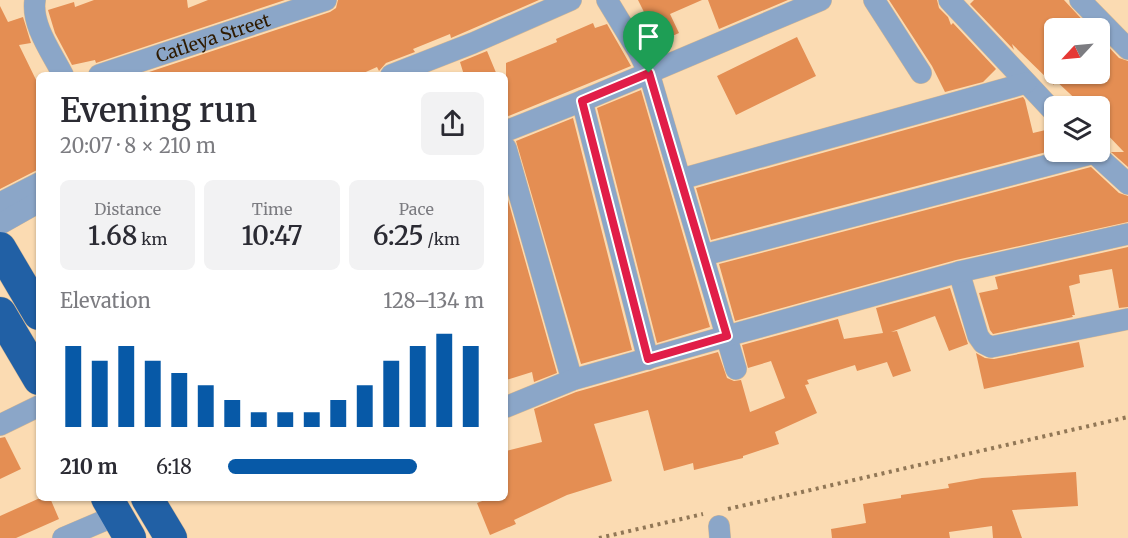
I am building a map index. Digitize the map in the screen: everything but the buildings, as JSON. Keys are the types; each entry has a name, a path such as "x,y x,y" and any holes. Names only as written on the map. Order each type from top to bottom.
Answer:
{"highway":[{"path":"0,248 36,309"},
{"path":"3,324 36,374"},
{"path":"149,501 169,537"}],"street":[{"path":"35,0 34,8 39,24 62,72"},
{"name":"Catleya Street","path":"108,72 326,0"},
{"path":"399,72 473,43 571,0"},
{"path":"607,0 649,73 736,369"},
{"path":"508,130 820,0"},
{"path":"874,0 921,73"},
{"path":"949,0 1044,102"},
{"path":"1080,0 1128,49"},
{"path":"681,179 1026,83"},
{"path":"582,101 648,359"},
{"path":"508,155 572,380"},
{"path":"704,255 1055,162"},
{"path":"1104,162 1128,184"},
{"path":"0,203 36,185"},
{"path":"0,224 36,204"},
{"path":"508,406 572,380 727,336 959,272 1128,234"},
{"path":"959,272 978,336 983,343 991,347 1128,319"},
{"path":"0,425 36,407"},
{"path":"63,538 118,517"}],"path":[{"path":"599,538 715,522 1128,417"}],"route":[{"path":"649,73 727,336 648,359 582,101 649,73"}]}
